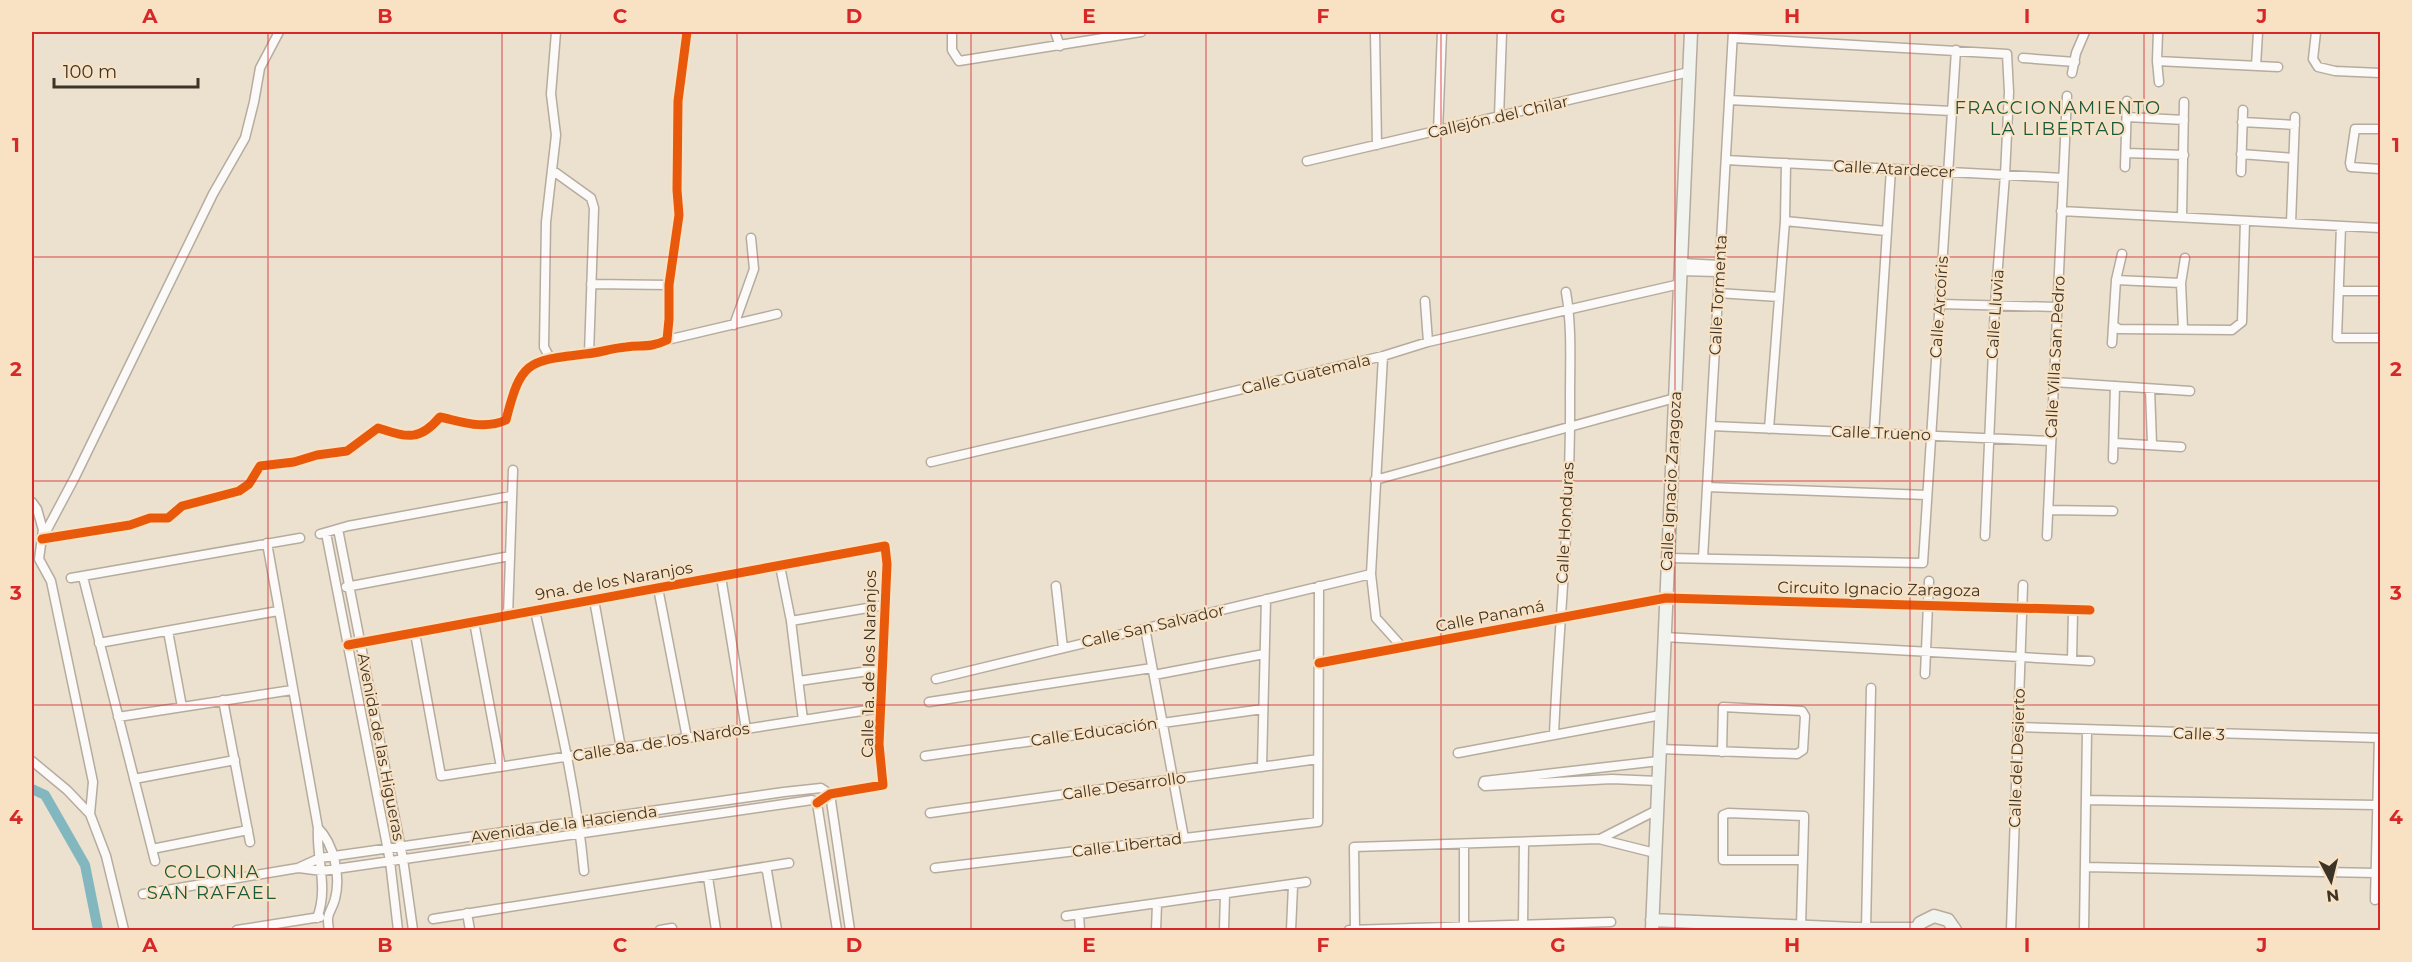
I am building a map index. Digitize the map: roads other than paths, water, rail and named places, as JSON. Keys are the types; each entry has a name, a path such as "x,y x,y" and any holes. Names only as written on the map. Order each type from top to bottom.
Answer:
{"main road":[{"name":"Calle Ignacio Zaragoza","path":"1652,925 1691,32"},
{"path":"1652,925 1802,926 1916,930 1920,923 1934,916 1948,920 1955,930"}],"street":[{"path":"42,539 75,477 213,194 245,138 260,68 279,32"},
{"path":"550,358 544,347 546,222 556,135 551,94 556,32"},
{"path":"666,340 669,319 669,285 678,215 678,101 687,32"},
{"path":"952,32 952,50 959,61 1060,46 1111,34 1141,32"},
{"path":"1055,32 1060,46"},
{"path":"1374,32 1377,145"},
{"path":"1438,131 1442,32"},
{"path":"1499,117 1502,32"},
{"path":"2072,73 2085,32"},
{"path":"2158,32 2159,82"},
{"path":"2256,66 2258,32"},
{"path":"2316,32 2313,59 2318,67 2335,71 2380,73"},
{"path":"1733,35 1956,50"},
{"name":"Calle Tormenta","path":"1703,558 1733,35"},
{"name":"Calle Lluvia","path":"1956,50 2007,54 2009,92 1995,305 1985,536"},
{"name":"Calle Arcoíris","path":"1703,558 1923,563 1956,50"},
{"path":"2023,58 2074,62"},
{"path":"2157,61 2278,67"},
{"name":"Callejón del Chilar","path":"1308,161 1689,72"},
{"name":"Calle Villa San Pedro","path":"2047,536 2067,96"},
{"path":"1729,100 1952,111"},
{"path":"2125,167 2127,101"},
{"path":"2182,218 2184,102"},
{"path":"2241,172 2243,110"},
{"path":"2127,117 2184,120"},
{"path":"2242,122 2295,121 2291,223"},
{"path":"2380,129 2355,129 2350,164 2351,167 2380,169"},
{"path":"2127,153 2184,155"},
{"path":"2241,154 2293,158"},
{"name":"Calle Atardecer","path":"1726,160 2063,178"},
{"path":"1769,429 1785,221 1786,163"},
{"path":"1874,433 1891,169"},
{"path":"552,171 591,198 594,208 589,354"},
{"path":"2061,211 2380,228"},
{"path":"1785,221 1886,231"},
{"path":"2114,326 2119,329 2232,330 2242,322 2245,221"},
{"path":"2341,226 2337,338 2380,338"},
{"path":"734,325 754,269 751,238"},
{"path":"2112,343 2116,280 2122,254"},
{"path":"2182,329 2181,283 2185,258"},
{"path":"1681,267 1720,268"},
{"path":"2116,280 2181,283"},
{"path":"591,284 669,285"},
{"name":"Calle Guatemala","path":"931,462 1383,356 1428,342 1680,284"},
{"path":"2338,291 2380,291"},
{"name":"Calle Honduras","path":"1554,735 1559,618 1568,511 1569,311 1566,292"},
{"path":"1718,292 1779,297"},
{"path":"1425,301 1428,342"},
{"path":"1940,304 2057,307"},
{"path":"42,539 130,525 150,518 168,518 182,506 239,491 249,484 260,466 294,462 317,454 346,451 378,428 414,437 428,431 440,417 483,427 495,425 506,420 521,376 533,363 550,358 627,347 652,347 666,340 777,314"},
{"path":"1383,356 1371,574 1376,618 1403,648"},
{"path":"2054,382 2190,391"},
{"path":"2113,459 2115,386"},
{"path":"2151,388 2152,444"},
{"path":"1375,480 1675,398"},
{"name":"Calle Trueno","path":"1711,426 2051,441"},
{"path":"2115,444 2181,447"},
{"path":"508,616 513,470"},
{"path":"1707,487 1927,495"},
{"path":"338,530 348,526 511,496"},
{"path":"32,502 37,509 43,530 39,559 51,581 93,782 90,814"},
{"path":"2048,510 2113,511"},
{"name":"Avenida de las Higueras","path":"398,930 390,861 337,587 323,534 338,530 403,859 413,930"},
{"path":"71,578 300,538"},
{"path":"267,543 318,828 323,899 317,918"},
{"name":"9na. de los Naranjos","path":"348,645 885,546"},
{"name":"Calle 1a. de los Naranjos","path":"818,803 830,794 883,784 879,744 885,546"},
{"path":"337,587 510,556"},
{"path":"1668,558 1703,558"},
{"path":"780,566 791,621 803,720"},
{"name":"Calle San Salvador","path":"936,679 1371,574"},
{"path":"82,577 155,861"},
{"path":"721,577 746,729"},
{"path":"1925,674 1929,581"},
{"name":"Calle del Desierto","path":"2011,930 2023,585"},
{"path":"1056,586 1063,648"},
{"path":"1318,759 1319,586"},
{"path":"658,588 687,738"},
{"name":"Calle Panamá","path":"1319,663 1666,598"},
{"name":"Circuito Ignacio Zaragoza","path":"1666,598 2090,610"},
{"path":"1262,767 1266,599"},
{"path":"594,600 621,748"},
{"path":"791,621 885,605"},
{"path":"2072,660 2073,610"},
{"path":"99,643 278,611"},
{"path":"535,611 567,756 581,834 584,872"},
{"path":"474,622 501,767"},
{"path":"1145,628 1184,838"},
{"path":"168,631 182,706"},
{"name":"Calle 8a. de los Nardos","path":"415,633 441,776 881,708"},
{"path":"1665,637 2090,661"},
{"path":"929,702 1153,672 1264,654"},
{"path":"799,681 882,669"},
{"path":"1866,930 1871,688"},
{"path":"118,717 292,690"},
{"path":"223,700 250,842"},
{"path":"1658,781 1612,778 1485,786 1483,784 1484,781 1612,767 1659,755 1722,752 1802,753 1805,716 1802,711 1795,709 1723,707 1722,752"},
{"name":"Calle Educación","path":"925,756 1263,709"},
{"path":"1458,753 1661,715"},
{"name":"Calle 3","path":"2018,728 2380,738"},
{"path":"2084,930 2087,730"},
{"path":"2375,900 2380,738"},
{"name":"Calle Desarrollo","path":"930,813 1318,759"},
{"name":"Calle Libertad","path":"935,868 1318,822 1318,759"},
{"path":"134,779 234,760"},
{"path":"32,761 67,790 90,814 106,856 124,930"},
{"path":"1612,767 1612,778"},
{"name":"Avenida de la Hacienda","path":"143,894 298,868 320,858 333,856 811,789 822,788 830,794"},
{"path":"830,794 850,930"},
{"name":"Avenida de la Hacienda","path":"298,868 322,871 812,800 818,803"},
{"path":"2086,800 2377,805"},
{"path":"818,803 837,930"},
{"path":"1599,839 1657,810"},
{"path":"1802,926 1804,816 1728,813 1724,815 1723,860 1803,860"},
{"path":"318,828 329,841 335,869 336,891 327,916 329,930"},
{"path":"152,849 248,830"},
{"path":"1355,930 1354,848 1599,839 1655,853"},
{"path":"1523,925 1524,842"},
{"path":"1464,844 1464,927"},
{"path":"433,919 789,863"},
{"path":"2085,867 2376,873"},
{"path":"764,868 767,871 777,930"},
{"path":"708,877 716,930"},
{"path":"1066,916 1293,886 1306,882"},
{"path":"1291,930 1293,886"},
{"path":"1224,930 1225,894"},
{"path":"1156,930 1157,904"},
{"path":"467,913 470,930"},
{"path":"1079,915 1080,930"},
{"path":"237,930 327,916"},
{"path":"1349,930 1611,922"},
{"path":"660,930 672,928"}],"waterway":[{"path":"32,789 45,795 85,865 98,930"}],"district":[{"name":"FRACCIONAMIENTO LA LIBERTAD","path":"2058,118"},
{"name":"COLONIA SAN RAFAEL","path":"212,882"}]}
